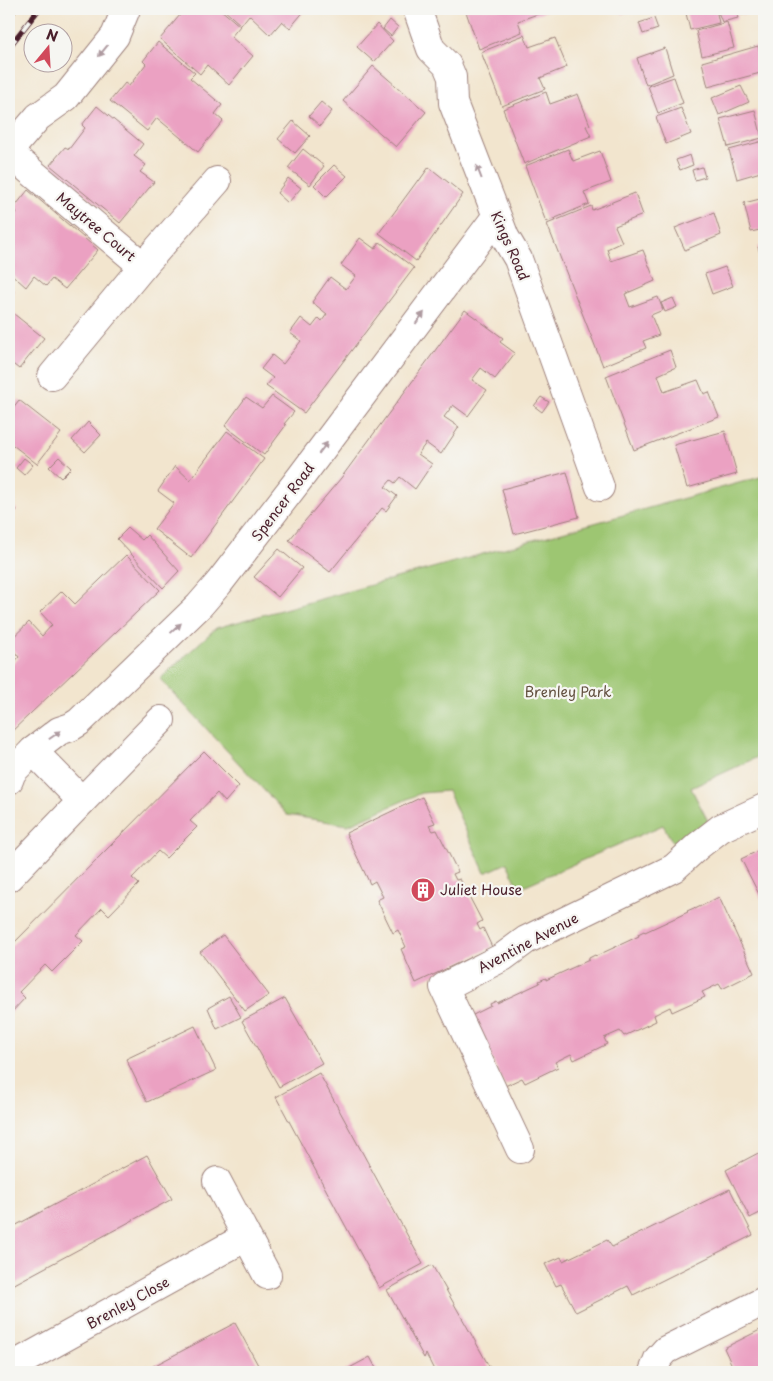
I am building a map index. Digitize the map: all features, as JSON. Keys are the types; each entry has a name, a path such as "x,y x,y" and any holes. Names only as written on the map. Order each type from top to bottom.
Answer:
{"street":[{"path":"9,152 38,117 66,97 115,36 126,9"},
{"name":"Kings Road","path":"417,9 431,49 447,65 452,77 453,103 496,217 505,238 518,259 600,487"},
{"name":"Maytree Court","path":"9,152 143,266 217,181"},
{"name":"Spencer Road","path":"9,780 12,772 33,751 59,731 80,722 199,606 219,583 295,486 496,217"},
{"path":"52,376 143,266"},
{"path":"9,877 161,720"},
{"path":"33,751 82,801"},
{"name":"Aventine Avenue","path":"520,1149 444,987 503,957 526,940 674,868 721,828 764,808"},
{"path":"217,1181 267,1275"},
{"name":"Brenley Close","path":"9,1368 246,1238"},
{"path":"653,1372 658,1359 666,1350 764,1301"}],"green space":[{"name":"Brenley Park","path":"764,476 764,754 691,788 708,821 677,850 663,825 519,888 507,863 485,873 448,791 421,793 348,825 287,815 160,679 216,628"}],"building":[{"path":"185,9 220,9 240,26 231,37 253,56 229,85 207,65 200,74 160,39"},
{"path":"223,9 306,9 290,28 282,21 270,35 249,15 241,25"},
{"path":"465,9 545,9 546,11 518,21 522,32 479,49"},
{"path":"620,9 635,9 622,14"},
{"path":"685,9 716,9 719,23 690,30"},
{"path":"735,9 738,18 722,22 718,12"},
{"path":"740,9 758,9 759,11 742,15"},
{"path":"654,18 658,29 643,34 639,23"},
{"path":"390,20 398,27 391,36 383,29"},
{"path":"727,22 734,48 702,56 696,31"},
{"path":"377,24 393,41 374,62 357,47"},
{"path":"524,35 529,47 555,38 567,67 540,78 545,89 502,106 481,52"},
{"path":"158,42 195,73 190,78 222,105 215,114 223,121 198,152 157,118 147,131 110,101 125,83 129,86 146,64 143,61"},
{"path":"758,46 764,72 708,87 702,62"},
{"path":"665,48 673,74 646,85 637,58"},
{"path":"373,66 426,112 396,147 343,101"},
{"path":"674,77 683,103 658,113 648,86"},
{"path":"741,86 749,102 719,115 712,98"},
{"path":"546,92 550,104 578,94 590,125 586,126 591,136 524,164 503,109"},
{"path":"321,102 332,111 320,126 309,116"},
{"path":"97,106 143,144 134,156 146,165 140,172 154,182 120,223 50,165 65,147 69,149 85,128 82,125"},
{"path":"681,108 691,134 666,144 656,117"},
{"path":"755,110 762,138 728,147 720,119"},
{"path":"293,121 310,136 295,153 278,139"},
{"path":"763,141 764,171 737,179 729,150"},
{"path":"303,149 324,166 310,185 288,168"},
{"path":"568,149 573,161 600,151 611,182 584,192 589,204 546,222 525,166"},
{"path":"690,155 693,165 680,170 676,160"},
{"path":"334,165 347,176 326,197 314,185"},
{"path":"429,167 463,194 416,261 379,233"},
{"path":"702,167 705,177 695,180 692,170"},
{"path":"288,178 301,188 288,203 277,193"},
{"path":"28,190 98,250 65,289 52,279 46,286 34,276 26,287 9,272 9,222 17,212 13,209"},
{"path":"635,193 643,215 615,226 622,242 607,249 611,261 643,250 655,281 625,294 630,307 658,297 663,310 651,315 659,335 643,341 646,348 603,366 547,224 591,206 592,210"},
{"path":"764,198 764,229 751,232 744,203"},
{"path":"714,213 721,235 685,250 675,228"},
{"path":"360,238 375,249 380,242 414,268 304,413 266,386 273,378 261,369 272,355 283,364 301,341 290,333 301,318 312,327 319,318 322,321 327,314 312,302 330,277 346,289 356,276 341,265"},
{"path":"764,246 764,267 758,247"},
{"path":"725,267 733,286 712,294 705,274"},
{"path":"9,287 14,291 9,298"},
{"path":"673,298 677,307 665,312 661,303"},
{"path":"9,310 44,338 19,369 9,361"},
{"path":"465,310 503,338 500,342 515,353 495,379 481,368 472,380 487,390 468,416 453,405 444,417 459,427 441,454 426,443 418,454 432,464 415,489 400,477 395,483 391,480 385,487 397,496 386,511 382,508 330,572 289,540 341,478"},
{"path":"670,350 676,367 658,375 664,392 698,380 704,394 709,392 719,417 634,450 606,376"},
{"path":"272,396 294,412 264,455 225,426 246,397 262,408"},
{"path":"541,397 549,402 542,412 534,406"},
{"path":"19,400 61,433 37,464 9,442 9,413"},
{"path":"88,422 101,435 85,452 72,440"},
{"path":"227,431 264,459 191,558 154,529 174,503 158,491 175,466 190,480"},
{"path":"725,431 737,474 687,488 674,445"},
{"path":"59,457 71,468 61,478 49,467"},
{"path":"24,458 33,465 24,475 16,468"},
{"path":"567,472 579,517 514,534 502,489"},
{"path":"9,504 17,510 9,517"},
{"path":"128,528 142,540 147,535 179,571 163,588 117,539"},
{"path":"279,549 302,568 278,597 254,577"},
{"path":"126,555 160,590 9,734 9,668 19,657 9,645 9,641 29,622 42,636 52,625 40,612 62,591 75,604"},
{"path":"204,751 239,786 225,802 217,793 190,821 197,827 166,858 158,851 132,878 139,884 109,915 102,908 76,935 83,941 52,972 45,965 19,992 25,998 9,1015 9,948"},
{"name":"Juliet House","path":"422,797 435,823 429,825 433,831 437,830 458,872 453,874 456,880 460,879 482,921 477,924 480,930 483,928 492,947 416,983 401,949 406,947 398,930 393,933 377,900 383,897 375,881 370,884 346,833"},
{"path":"764,848 764,899 762,900 741,859"},
{"path":"719,897 754,973 722,989 719,984 702,992 705,997 672,1012 670,1007 654,1015 656,1021 624,1036 620,1031 604,1038 607,1044 574,1060 571,1054 555,1062 558,1067 525,1083 522,1078 505,1086 471,1016 491,1006 490,1004 496,1001 497,1003 540,983 539,981 546,978 546,980 589,960 589,958 595,955 639,936 638,934 644,931"},
{"path":"223,935 269,995 245,1011 200,952"},
{"path":"229,996 241,1017 217,1029 208,1008"},
{"path":"285,998 322,1063 279,1087 242,1021"},
{"path":"195,1026 216,1070 147,1102 126,1059"},
{"path":"319,1073 423,1264 379,1288 276,1097"},
{"path":"764,1150 764,1211 750,1218 726,1170"},
{"path":"147,1155 172,1199 9,1287 9,1229"},
{"path":"730,1189 753,1235 633,1295 628,1286 576,1312 561,1284 556,1286 545,1264 561,1257 563,1261 607,1240 612,1247"},
{"path":"432,1265 490,1368 480,1372 435,1372 426,1354 424,1358 387,1290"},
{"path":"235,1323 258,1365 244,1372 142,1372"},
{"path":"764,1328 764,1372 735,1372 724,1348"},
{"path":"370,1357 378,1372 342,1372"}],"railway":[{"path":"9,17 15,9"},
{"path":"9,47 39,9"}],"place":[{"name":"Juliet House","path":"423,890"}]}
